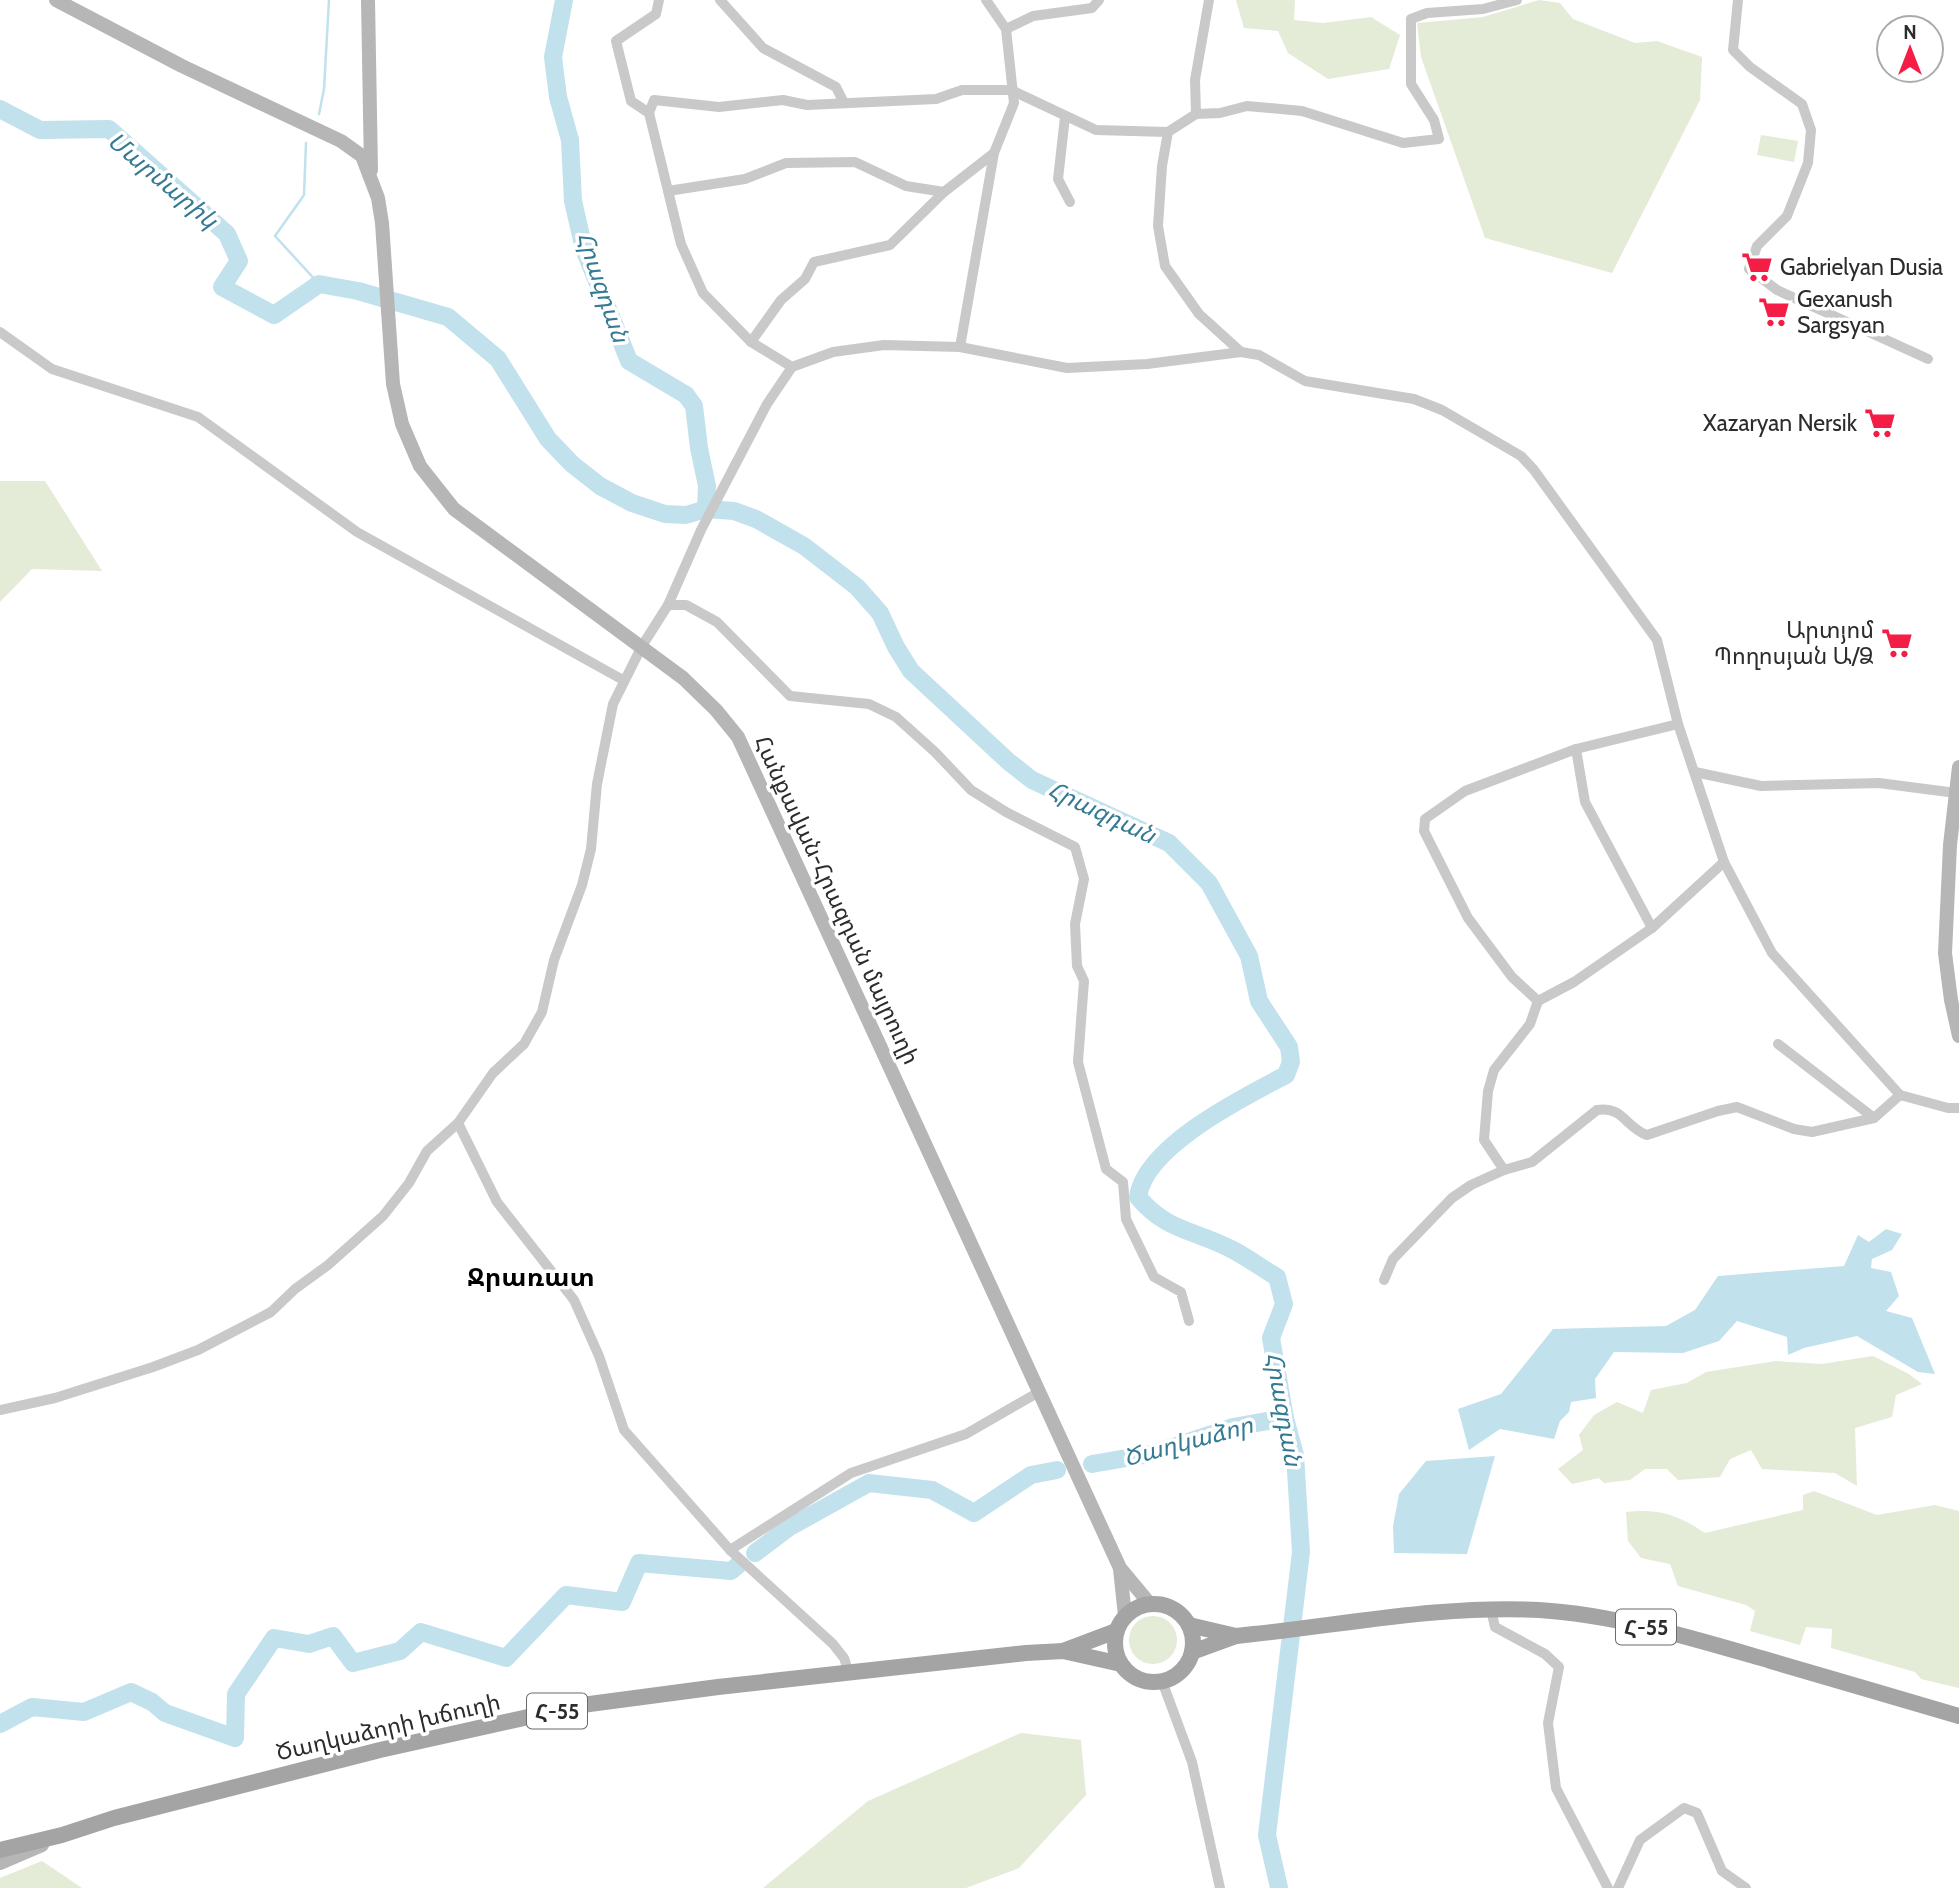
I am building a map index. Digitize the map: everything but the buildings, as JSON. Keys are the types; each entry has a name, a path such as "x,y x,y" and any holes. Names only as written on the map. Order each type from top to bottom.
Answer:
{"main road":[{"name":"Հանքավան-Հրազդան մայրուղի","path":"56,0 182,66 341,142 362,156 378,198 393,384 401,424 420,466 454,509 683,678 716,710 738,737 1120,1568 1150,1604"},
{"path":"368,0 371,178"},
{"path":"1959,768 1950,845 1945,953 1959,1036"},
{"name":"Հանքավան-Հրազդան մայրուղի","path":"1120,1568 1125,1616"},
{"path":"1121,1664 1115,1642 1116,1630 1132,1610 1150,1604"},
{"name":"Հ-55","path":"1150,1604 1170,1607 1181,1614 1189,1625 1236,1636"},
{"name":"Հ-55","path":"1121,1664 1139,1679 1162,1681 1178,1674 1192,1652 1236,1636 1421,1614 1490,1610 1542,1611 1584,1615 1672,1632 1959,1716"},
{"path":"1189,1625 1192,1652"},
{"name":"Ծաղկաձորի խճուղի","path":"62,1835 114,1818 366,1753 582,1705 718,1687 1063,1651 1116,1630"},
{"name":"Ծաղկաձորի խճուղի","path":"1063,1651 1121,1664"},
{"path":"0,1863 62,1835"},
{"name":"Հ-55","path":"0,1850 62,1835"}],"street":[{"path":"649,113 631,102 617,41 656,14 659,0"},
{"path":"720,0 763,48 836,87 844,103"},
{"path":"960,347 994,153 1014,103 1006,29 986,0"},
{"path":"1006,29 1034,16 1092,8 1098,0"},
{"path":"1196,114 1195,80 1209,0"},
{"path":"792,367 751,342 703,293 681,244 649,113 654,100 719,107 783,100 807,105 936,99 962,90 1011,90 1096,130 1168,132 1196,114 1220,113 1247,106 1302,111 1403,143 1439,139 1434,120 1411,84 1411,19 1427,13 1483,9 1517,0"},
{"path":"1738,0 1733,50 1750,67 1802,104 1811,130 1808,163 1787,216 1757,246 1749,270 1777,290 1928,359"},
{"path":"1065,117 1058,179 1070,202"},
{"path":"1168,132 1162,166 1158,226 1165,266 1199,314 1241,352"},
{"path":"751,342 781,300 805,279 814,262 890,244 944,192 994,153"},
{"path":"668,191 745,179 786,163 855,162 906,186 944,192"},
{"path":"0,332 52,369 198,417 357,532 623,680"},
{"path":"0,1410 55,1398 153,1367 198,1350 271,1312 383,1216 427,1152 458,1123 493,1073 524,1044 542,1012 554,960 582,885 591,849 603,748 613,704 623,680 668,605 701,530 767,404 792,367 833,352 884,345 960,347 1067,368 1146,364 1241,352 1259,355 1305,381 1414,399 1442,410 1521,456 1534,470 1657,640 1678,724 1724,862 1772,953 1900,1094 1948,1108 1959,1108"},
{"path":"668,605 686,605 717,622 790,696 869,704 896,717 935,752 971,790 1074,847 1084,879 1075,924 1077,966 1084,981 1078,1062 1106,1169 1123,1182 1126,1219 1154,1277 1181,1292 1189,1321"},
{"path":"1538,1001 1512,978 1468,918 1424,831 1425,820 1465,791 1576,749 1678,724"},
{"path":"1576,749 1585,802 1652,928"},
{"path":"1695,772 1761,786 1879,783 1956,793"},
{"path":"1504,1170 1484,1140 1488,1091 1494,1070 1530,1024 1538,1001 1574,982 1652,928 1724,862"},
{"path":"1778,1044 1874,1118"},
{"path":"1384,1280 1393,1259 1452,1198 1471,1185 1504,1170 1532,1162 1597,1110 1609,1108 1616,1111 1636,1131 1647,1135 1737,1107 1794,1129 1812,1132 1874,1118 1900,1094"},
{"path":"458,1123 497,1202 574,1300 599,1356 624,1430 730,1550 833,1644 844,1658 849,1673"},
{"path":"730,1550 851,1473 966,1434 1039,1392"},
{"path":"1490,1610 1494,1627 1545,1654 1559,1667 1548,1723 1556,1788 1608,1888"},
{"path":"1162,1681 1192,1762 1220,1888"},
{"path":"1618,1888 1640,1840 1684,1808 1696,1813 1722,1871 1746,1888"}],"green space":[{"path":"1236,0 1295,0 1294,20 1323,23 1371,17 1400,35 1389,69 1328,79 1288,53 1278,31 1244,28"},
{"path":"1539,0 1560,3 1573,19 1635,43 1657,41 1702,57 1700,100 1612,273 1485,238 1421,57 1417,23 1483,17"},
{"path":"1761,135 1798,141 1794,162 1757,155"},
{"path":"0,481 45,481 102,571 32,569 0,602"},
{"path":"1873,1356 1909,1374 1922,1384 1896,1395 1892,1417 1855,1428 1857,1486 1835,1473 1762,1469 1751,1450 1730,1459 1720,1477 1678,1480 1667,1469 1645,1469 1630,1480 1604,1483 1599,1478 1572,1484 1558,1469 1583,1450 1579,1435 1594,1415 1617,1402 1643,1413 1651,1390 1687,1383 1706,1372 1776,1361 1822,1364"},
{"path":"1814,1491 1877,1515 1935,1505 1959,1511 1959,1688 1921,1679 1915,1672 1831,1648 1832,1629 1806,1627 1800,1645 1750,1631 1755,1611 1746,1605 1678,1586 1670,1564 1641,1558 1628,1541 1626,1512 1668,1514 1705,1533 1803,1510 1803,1495"},
{"path":"1153,1616 1170,1623 1177,1640 1170,1657 1153,1664 1136,1657 1129,1640 1136,1623"},
{"path":"1021,1733 1081,1740 1086,1795 1019,1868 966,1888 763,1888 868,1801"},
{"path":"42,1861 82,1888 0,1888 0,1878"}],"water":[{"path":"1886,1229 1902,1234 1892,1250 1872,1259 1871,1268 1891,1272 1899,1296 1886,1311 1912,1318 1935,1374 1918,1372 1857,1336 1804,1348 1788,1355 1787,1337 1737,1321 1719,1341 1683,1353 1614,1352 1595,1379 1596,1398 1571,1402 1569,1412 1560,1421 1554,1439 1500,1429 1469,1450 1458,1409 1501,1394 1553,1329 1666,1326 1695,1310 1718,1276 1844,1266 1858,1235 1869,1242"},
{"path":"1495,1456 1467,1554 1394,1553 1393,1526 1399,1494 1426,1461"}],"waterway":[{"path":"319,114 324,89 329,0"},
{"name":"Հրազդան","path":"564,0 553,57 558,97 570,140 573,201 584,249 629,361 686,395 694,406 707,486 706,509"},
{"name":"Հրազդան","path":"0,109 40,130 109,129 227,234 239,261 222,287 274,315 319,284 358,291 448,317 498,359 548,439 572,464 600,486 632,503 665,514 686,515 706,509 734,511 756,519 804,546 857,587 880,613 911,671 1009,762 1032,780 1169,843 1209,883 1249,956 1259,1001 1289,1047 1291,1062 1286,1075 1223,1110 1177,1142 1158,1160 1145,1178 1138,1197 1169,1223 1229,1248 1277,1277 1284,1304 1271,1338 1285,1418 1295,1455 1301,1552 1267,1835 1279,1888"},
{"path":"306,143 304,195 275,236 319,284"},
{"name":"Ծաղկաձոր","path":"1092,1464 1155,1453 1233,1427 1285,1418"},
{"name":"Ծաղկաձոր","path":"755,1553 788,1528 869,1483 932,1490 974,1513 1031,1475 1057,1470"},
{"name":"Ծաղկաձոր","path":"0,1724 32,1707 84,1712 131,1692 152,1702 165,1713 235,1738 236,1694 274,1638 309,1644 333,1636 353,1663 400,1651 421,1632 506,1658 566,1595 622,1602 639,1563 731,1571 738,1565"}],"place":[{"name":"Gabrielyan Dusia","path":"1757,267"},
{"name":"Gexanush Sargsyan","path":"1774,312"},
{"name":"Xazaryan Nersik","path":"1880,423"},
{"name":"Արտյոմ Պողոսյան Ա/Ձ","path":"1897,643"}],"district":[{"name":"Ջրառատ","path":"531,1277"}],"water label":[{"name":"Մարմարիկ","path":"163,180"}]}
